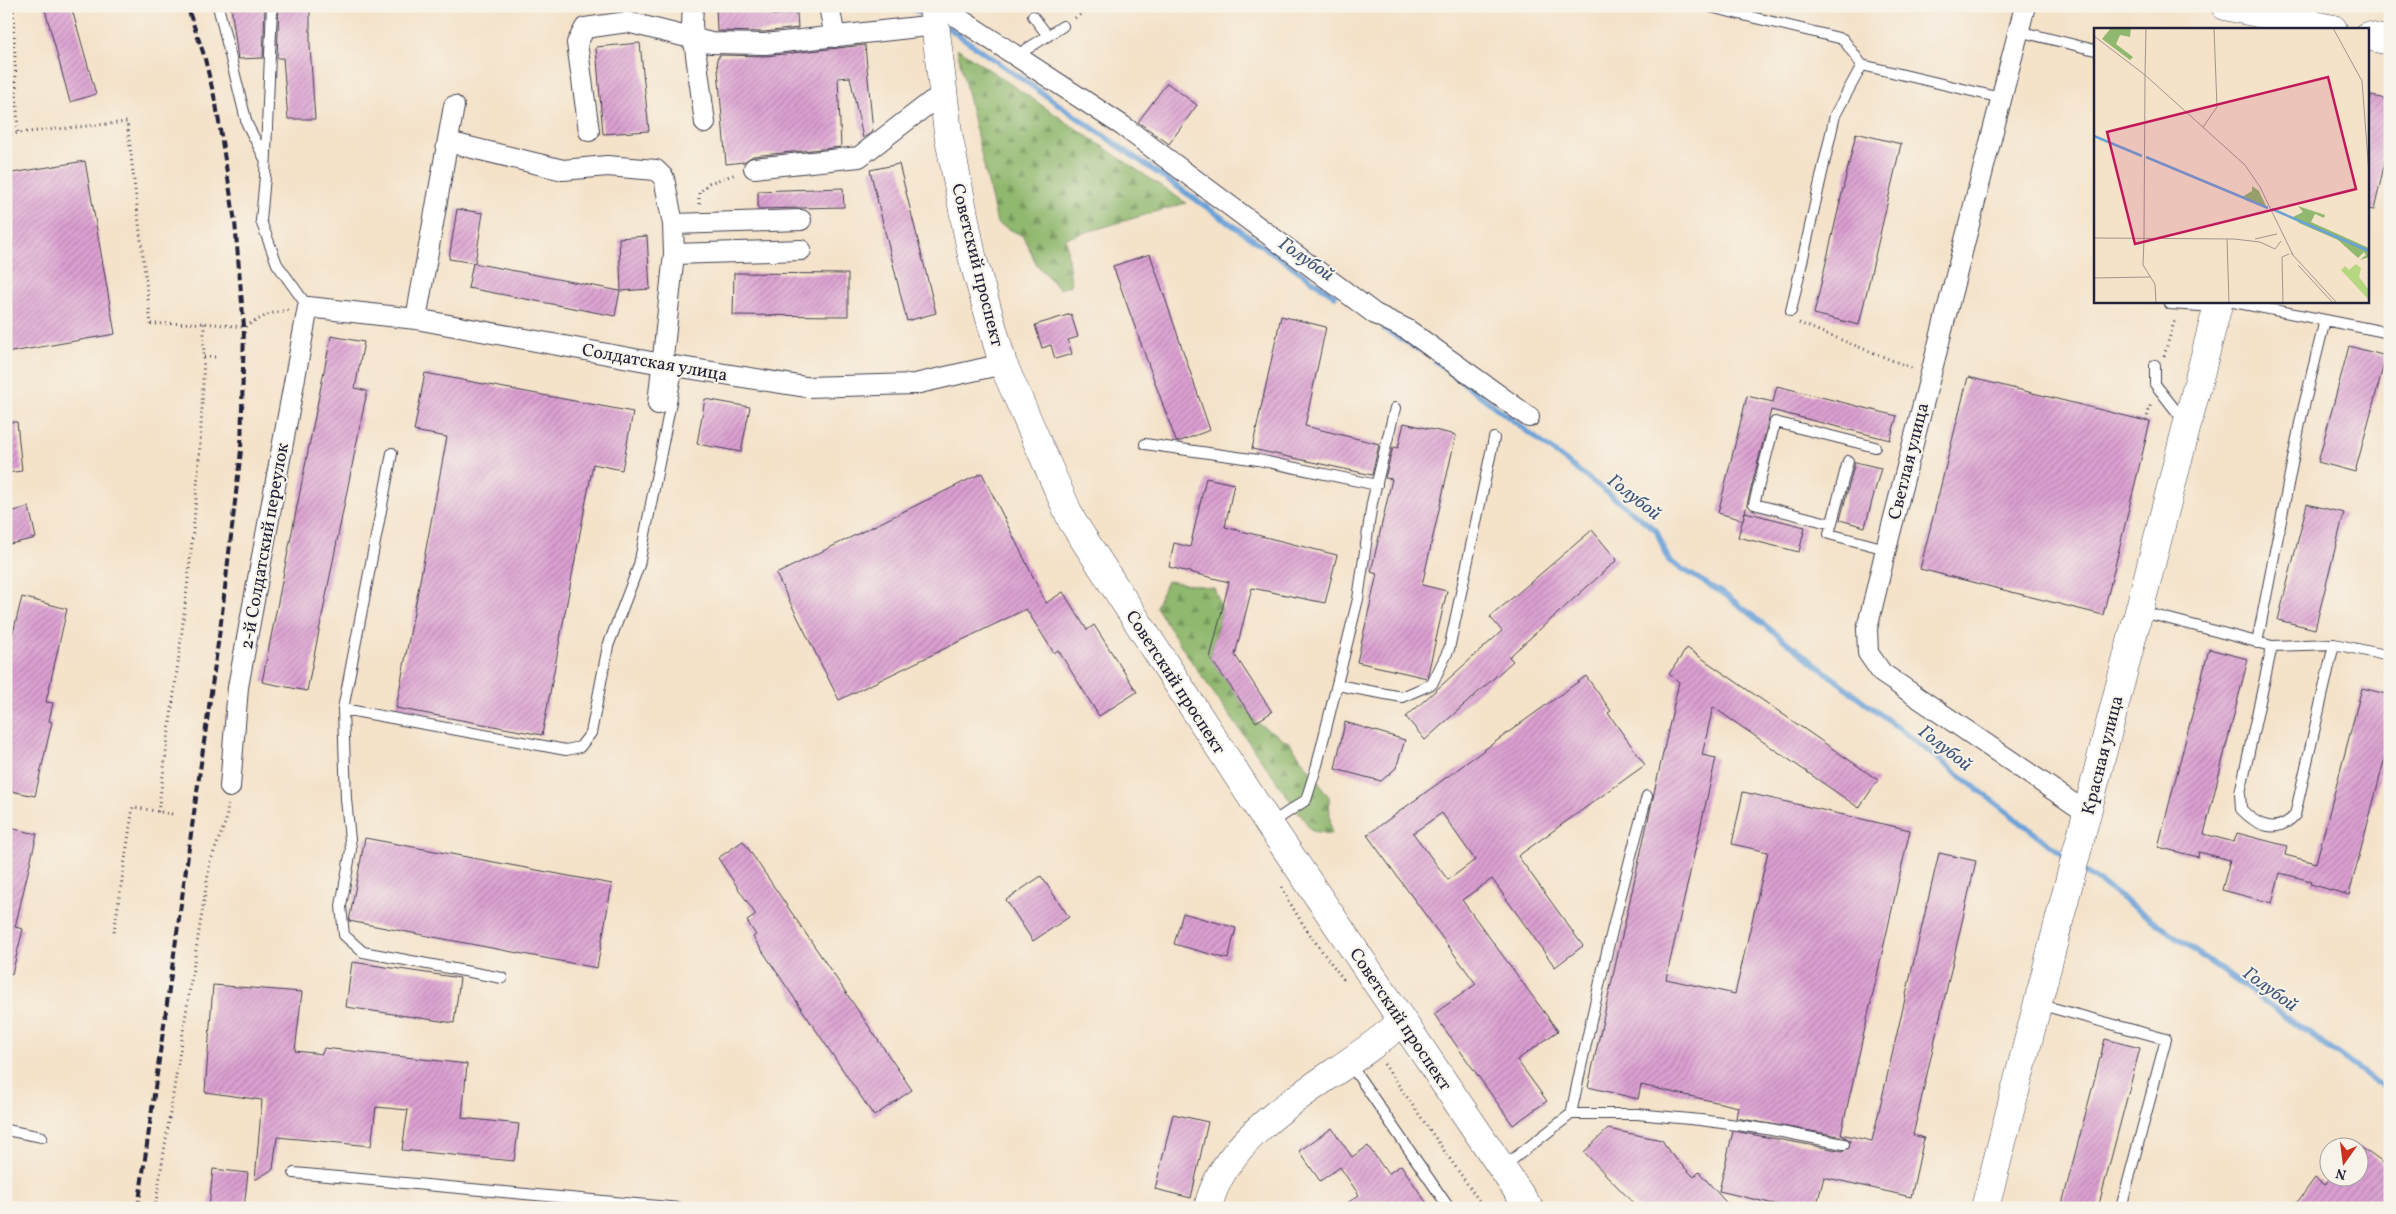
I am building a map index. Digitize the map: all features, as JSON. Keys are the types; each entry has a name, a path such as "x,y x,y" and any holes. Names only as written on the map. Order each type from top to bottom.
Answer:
{"main road":[{"path":"2225,6 2300,19 2331,28"},
{"name":"Советский проспект","path":"936,17 938,101 972,256 1003,364 1072,521 1269,824 1401,1022 1529,1208"},
{"path":"2368,36 2390,41"},
{"name":"Красная улица","path":"1985,1208 2138,611 2221,303"},
{"path":"1208,1208 1212,1189 1230,1157 1278,1112 1350,1064 1401,1022"}],"street":[{"path":"693,6 694,40 704,123"},
{"path":"829,6 835,37"},
{"name":"Светлая улица","path":"2025,6 1886,548 1867,629 1868,653 1882,673 2087,813"},
{"path":"589,131 577,42 585,28 627,22 711,44 765,44 835,37 936,17 1016,56 1123,126 1375,314 1408,330 1529,417"},
{"path":"754,168 859,156 938,101"},
{"path":"416,319 454,106"},
{"path":"448,142 563,170 607,166 656,170 664,178 673,224 674,254 670,365 658,404"},
{"path":"673,224 801,220"},
{"path":"674,254 800,250"},
{"name":"Солдатская улица","path":"308,307 416,319 670,365 806,387 915,384 1003,364"},
{"name":"2-й Солдатский переулок","path":"230,787 238,687 308,307"}],"lane":[{"path":"218,6 247,124 266,160"},
{"path":"272,6 266,160 261,221 277,264 308,307"},
{"path":"1706,6 1843,39 1862,65 2001,98"},
{"path":"1033,16 1048,36"},
{"path":"1016,56 1063,26"},
{"path":"2018,31 2094,50"},
{"path":"1791,311 1836,115 1862,65"},
{"path":"2170,304 2221,303 2390,333"},
{"path":"2257,642 2301,418 2324,320"},
{"path":"343,709 566,750 580,747 591,733 608,646 638,565 670,365"},
{"path":"2155,365 2155,384 2187,426"},
{"path":"1269,824 1306,800 1358,599 1377,485 1395,408"},
{"path":"1832,524 1754,504 1775,422 1875,448"},
{"path":"1337,685 1402,696 1432,684 1449,649 1494,438"},
{"path":"1145,444 1258,460 1377,485"},
{"path":"392,453 343,709 346,799 351,850 342,906 344,935 363,952 502,978"},
{"path":"1848,461 1829,534 1886,548"},
{"path":"2138,611 2272,646 2334,644 2390,656"},
{"path":"2272,646 2240,793 2241,809 2252,821 2274,827 2286,825 2295,815 2334,644"},
{"path":"1572,1114 1595,996 1647,796"},
{"path":"2037,1004 2166,1039 2121,1208"},
{"path":"1350,1064 1449,1208"},
{"path":"1502,1168 1572,1114 1638,1114 1700,1120 1844,1144"},
{"path":"6,1130 42,1137"},
{"path":"294,1173 680,1208"}],"path":[{"path":"13,6 18,133"},
{"path":"1063,26 1093,6"},
{"path":"6,136 18,133 127,122 151,324 204,323 244,327 269,314 308,307"},
{"path":"701,223 699,193 709,183 754,168"},
{"path":"158,812 199,476 204,323"},
{"path":"1798,323 1922,372"},
{"path":"204,357 219,356"},
{"path":"155,1208 210,862 226,820 230,787"},
{"path":"114,932 133,807 172,814"}],"green space":[{"path":"957,48 1186,203 1066,238 1071,285 1059,289 1037,265 1023,236 997,223"},
{"path":"1167,581 1214,588 1222,610 1210,658 1256,722 1290,743 1329,797 1331,834 1312,831 1193,664 1156,607"}],"building":[{"path":"44,6 71,6 96,94 70,102"},
{"path":"231,6 265,6 263,58 238,59"},
{"path":"279,6 310,6 310,46 315,119 288,119 283,58 277,58"},
{"path":"716,6 759,6 759,9 772,9 772,15 797,13 798,28 764,32 717,31"},
{"path":"640,43 649,131 603,134 596,47"},
{"path":"865,45 873,132 863,138 850,77 838,78 841,147 753,156 744,162 726,164 717,58 719,58 719,55 766,56"},
{"path":"1167,83 1197,105 1169,144 1138,122"},
{"path":"2368,95 2390,100 2390,140 2374,210 2368,209"},
{"path":"1856,133 1901,144 1859,325 1814,314"},
{"path":"85,161 115,334 6,353 6,174"},
{"path":"899,164 936,313 907,321 870,170"},
{"path":"843,188 844,207 758,209 758,191"},
{"path":"457,209 483,213 475,263 449,259"},
{"path":"647,236 650,289 621,291 619,238"},
{"path":"1150,254 1210,430 1178,442 1176,441 1113,266"},
{"path":"473,263 620,291 615,316 468,288"},
{"path":"734,273 848,274 848,316 733,315"},
{"path":"1071,314 1078,337 1068,340 1072,354 1055,359 1051,345 1042,348 1035,325"},
{"path":"1281,316 1326,327 1305,426 1379,444 1372,475 1252,449"},
{"path":"331,336 364,342 355,388 367,391 307,691 262,682"},
{"path":"2349,346 2386,356 2355,472 2318,462"},
{"path":"425,373 633,412 622,470 593,464 542,735 396,708 447,437 414,431"},
{"path":"1968,377 2150,422 2103,615 1920,569"},
{"path":"1777,386 1897,416 1890,440 1771,410 1743,520 1718,513 1747,396 1773,402"},
{"path":"705,399 750,407 741,452 697,444"},
{"path":"6,422 17,422 22,471 6,473"},
{"path":"1404,423 1456,435 1422,585 1447,591 1427,678 1357,662 1377,574 1371,572 1392,479 1385,478 1393,447 1398,448"},
{"path":"1855,462 1881,468 1865,527 1840,520"},
{"path":"982,473 1046,603 1063,592 1087,630 1094,625 1137,692 1099,716 1058,650 1054,653 1026,609 839,700 776,574"},
{"path":"1206,478 1234,484 1225,527 1337,555 1325,603 1252,588 1235,655 1272,712 1256,722 1210,658 1229,582 1169,567 1174,543 1190,547"},
{"path":"2307,504 2344,513 2315,629 2278,620"},
{"path":"29,507 36,538 6,545 6,513"},
{"path":"1745,512 1805,527 1799,552 1738,537"},
{"path":"1592,530 1617,560 1509,657 1513,661 1425,740 1406,717 1502,631 1490,617"},
{"path":"22,597 67,609 46,702 53,703 49,721 52,722 35,796 6,790 6,660"},
{"path":"1687,648 1878,780 1859,808 1713,707 1702,755 1716,758 1666,979 1735,994 1768,852 1732,844 1743,792 1910,830 1841,1134 1872,1141 1939,853 1976,861 1913,1135 1924,1138 1911,1197 1824,1177 1816,1208 1791,1208 1719,1191 1733,1131 1843,1151 1849,1148 1850,1141 1845,1137 1736,1118 1738,1107 1641,1085 1638,1099 1588,1087 1679,682 1669,674"},
{"path":"2209,649 2248,659 2204,834 2234,842 2237,833 2287,846 2285,855 2316,863 2362,688 2390,695 2390,738 2349,895 2310,884 2311,881 2280,873 2272,903 2222,890 2230,860 2199,852 2198,857 2158,847"},
{"path":"1586,676 1611,711 1608,713 1645,765 1518,856 1583,946 1555,967 1492,879 1462,900 1558,1031 1517,1060 1547,1101 1513,1125 1434,1014 1476,984 1367,835","holes":["1442,813 1475,860 1448,880 1413,833"]},
{"path":"1345,722 1405,740 1396,768 1381,781 1335,769"},
{"path":"6,827 37,834 15,927 23,929 12,974 6,973"},
{"path":"365,838 612,884 597,968 349,921"},
{"path":"743,841 912,1090 874,1116 753,937 756,935 747,921 756,915 718,858"},
{"path":"1041,876 1069,917 1033,941 1006,900"},
{"path":"1183,913 1236,928 1228,959 1174,944"},
{"path":"352,962 460,978 454,1023 346,1007"},
{"path":"213,985 302,992 295,1051 322,1054 324,1048 467,1064 462,1118 519,1124 514,1161 402,1150 408,1110 376,1107 371,1146 277,1137 273,1169 255,1180 262,1100 205,1092"},
{"path":"2105,1039 2140,1048 2098,1208 2061,1208"},
{"path":"1173,1114 1208,1122 1191,1198 1155,1189"},
{"path":"1332,1128 1352,1157 1368,1146 1388,1174 1401,1165 1430,1208 1340,1208 1359,1195 1340,1167 1320,1181 1299,1151"},
{"path":"1608,1129 1662,1140 1670,1153 1694,1177 1699,1172 1731,1208 1638,1208 1584,1152"},
{"path":"2368,1152 2390,1168 2390,1208 2293,1208 2315,1178 2318,1180 2318,1186 2368,1186"},
{"path":"213,1169 248,1173 244,1208 209,1208"}],"waterway":[{"name":"Голубой","path":"908,6 925,15"},
{"name":"Голубой","path":"944,25 1335,296"},
{"name":"Голубой","path":"1384,329 1419,350"},
{"name":"Голубой","path":"1435,361 1656,530 1669,561 1727,596 2068,859"},
{"name":"Голубой","path":"2080,868 2390,1092"}],"railway":[{"path":"138,1208 221,622 241,450 244,327 235,222 216,104 204,55 187,6"}]}
